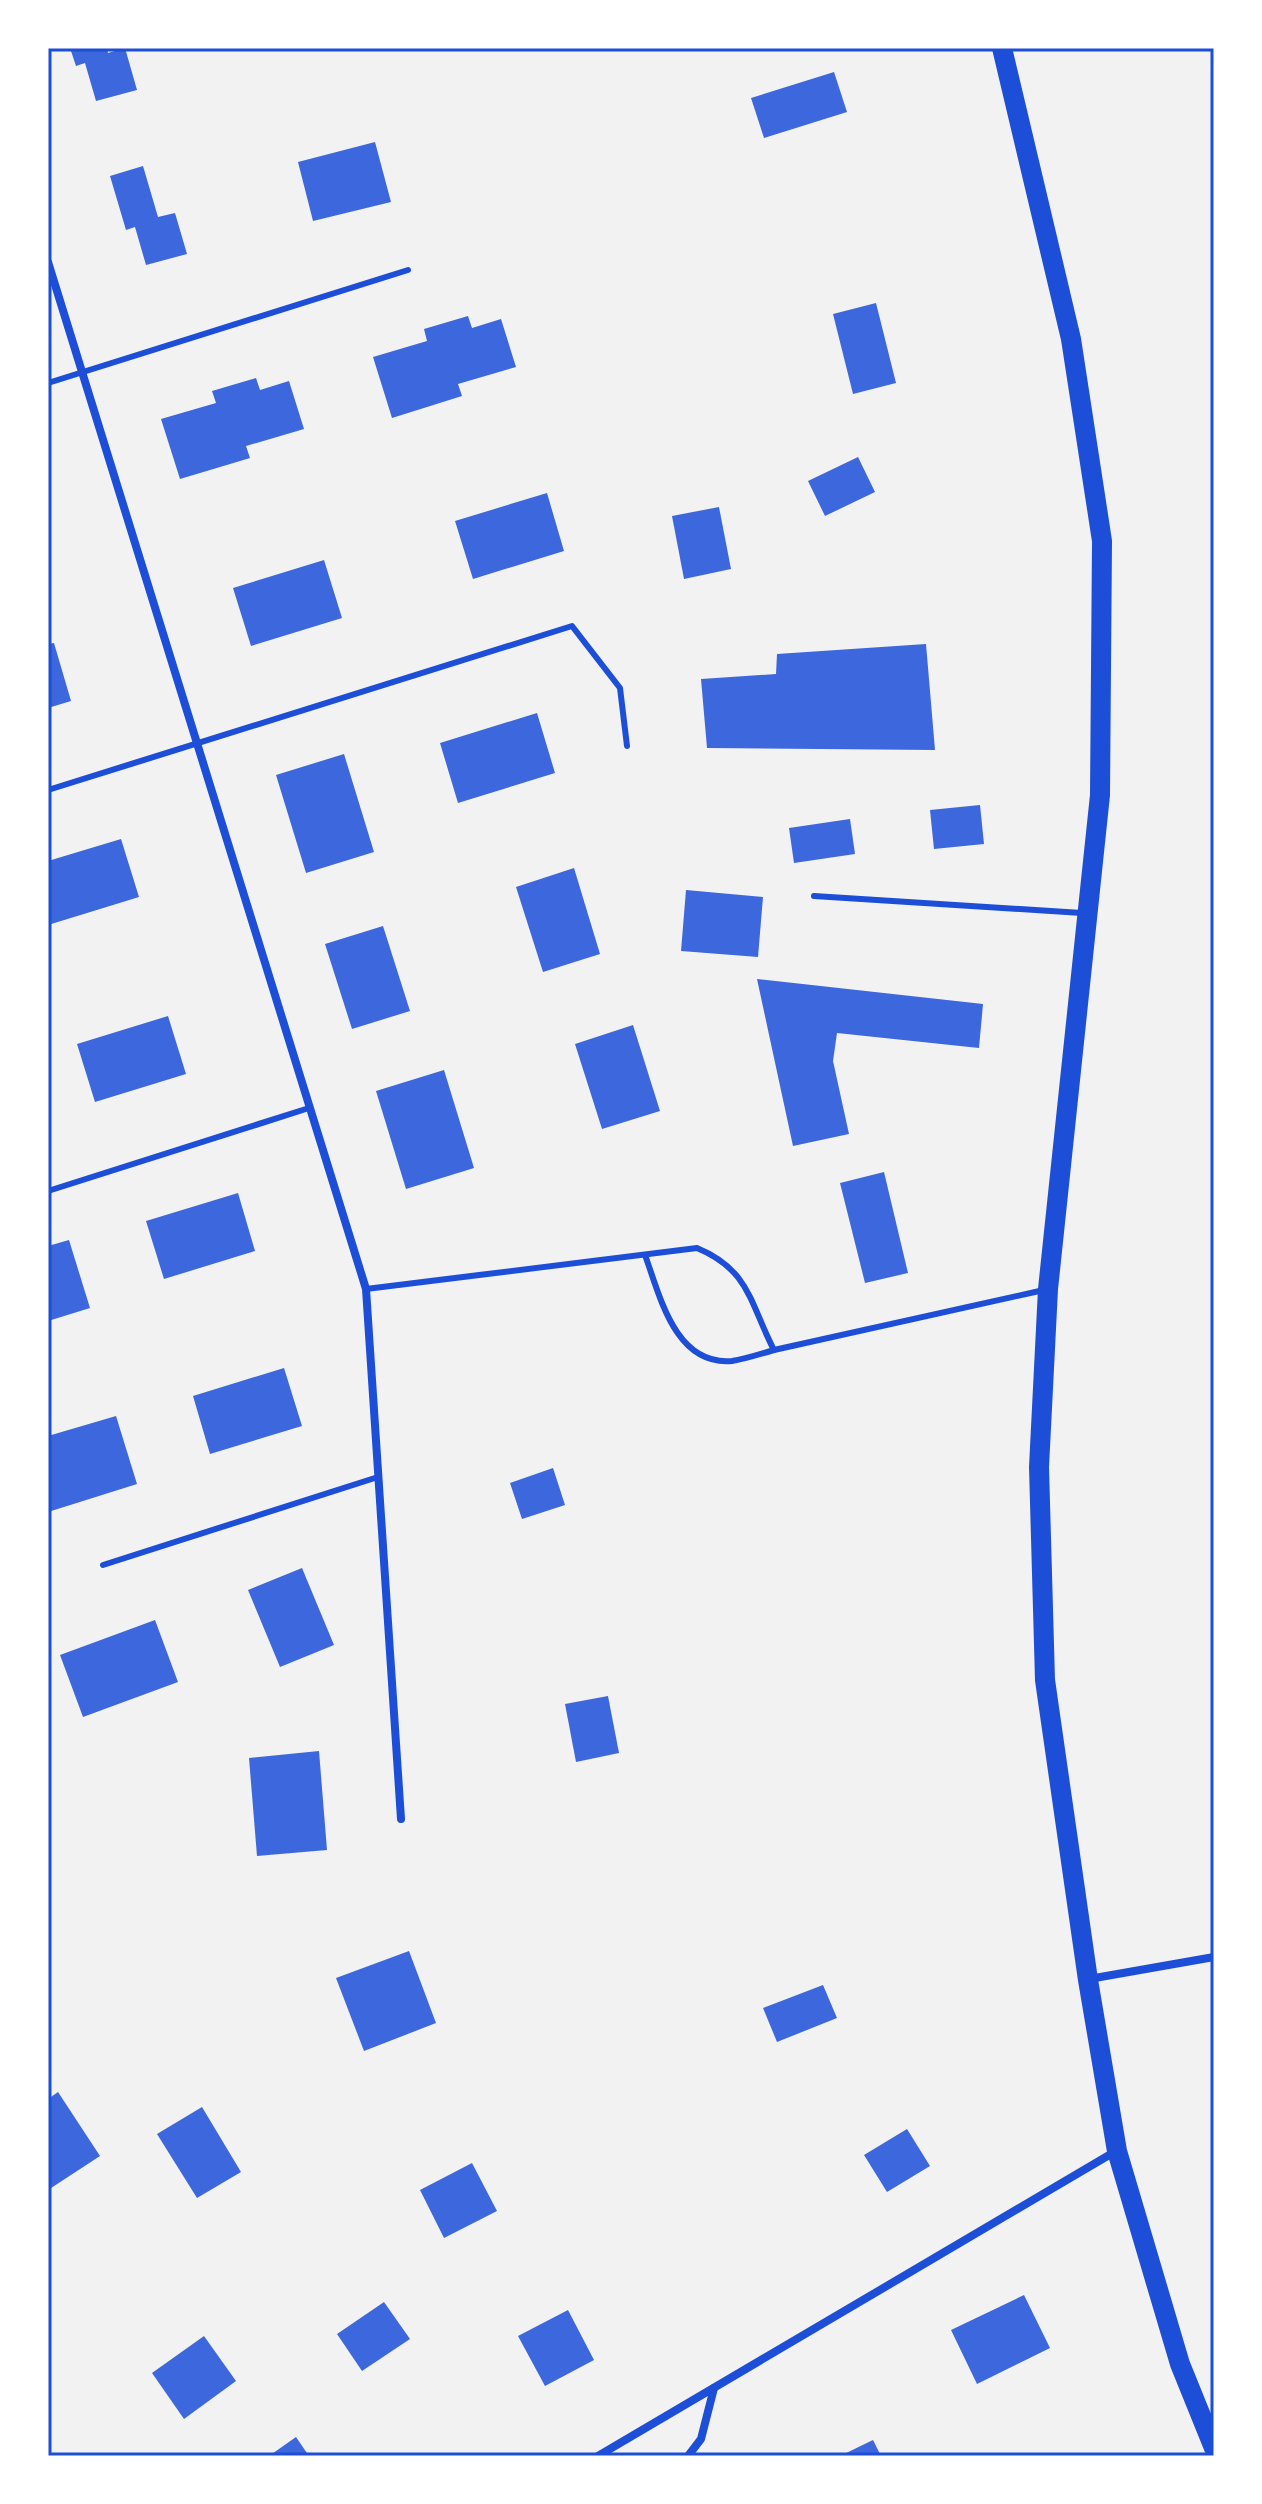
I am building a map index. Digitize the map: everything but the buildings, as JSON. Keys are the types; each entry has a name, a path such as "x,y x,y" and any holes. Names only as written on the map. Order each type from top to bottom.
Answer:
{"main road":[{"path":"1002,48 1071,339 1102,541 1100,795 1048,1289 1039,1467 1045,1680 1088,1980 1117,2151 1180,2364 1214,2448"}],"street":[{"path":"48,262 366,1289 401,1819"},
{"path":"1088,1980 1214,1957"},
{"path":"598,2456 1117,2151"},
{"path":"688,2456 701,2439 714,2388"}],"lane":[{"path":"48,383 408,270"},
{"path":"48,790 572,626 620,688 627,746"},
{"path":"814,896 1089,914"},
{"path":"48,1191 309,1108"},
{"path":"366,1289 697,1248 723,1259 748,1287 758,1320 774,1350"},
{"path":"645,1255 673,1330 701,1356 730,1361 1048,1289"},
{"path":"103,1565 378,1477"}]}
